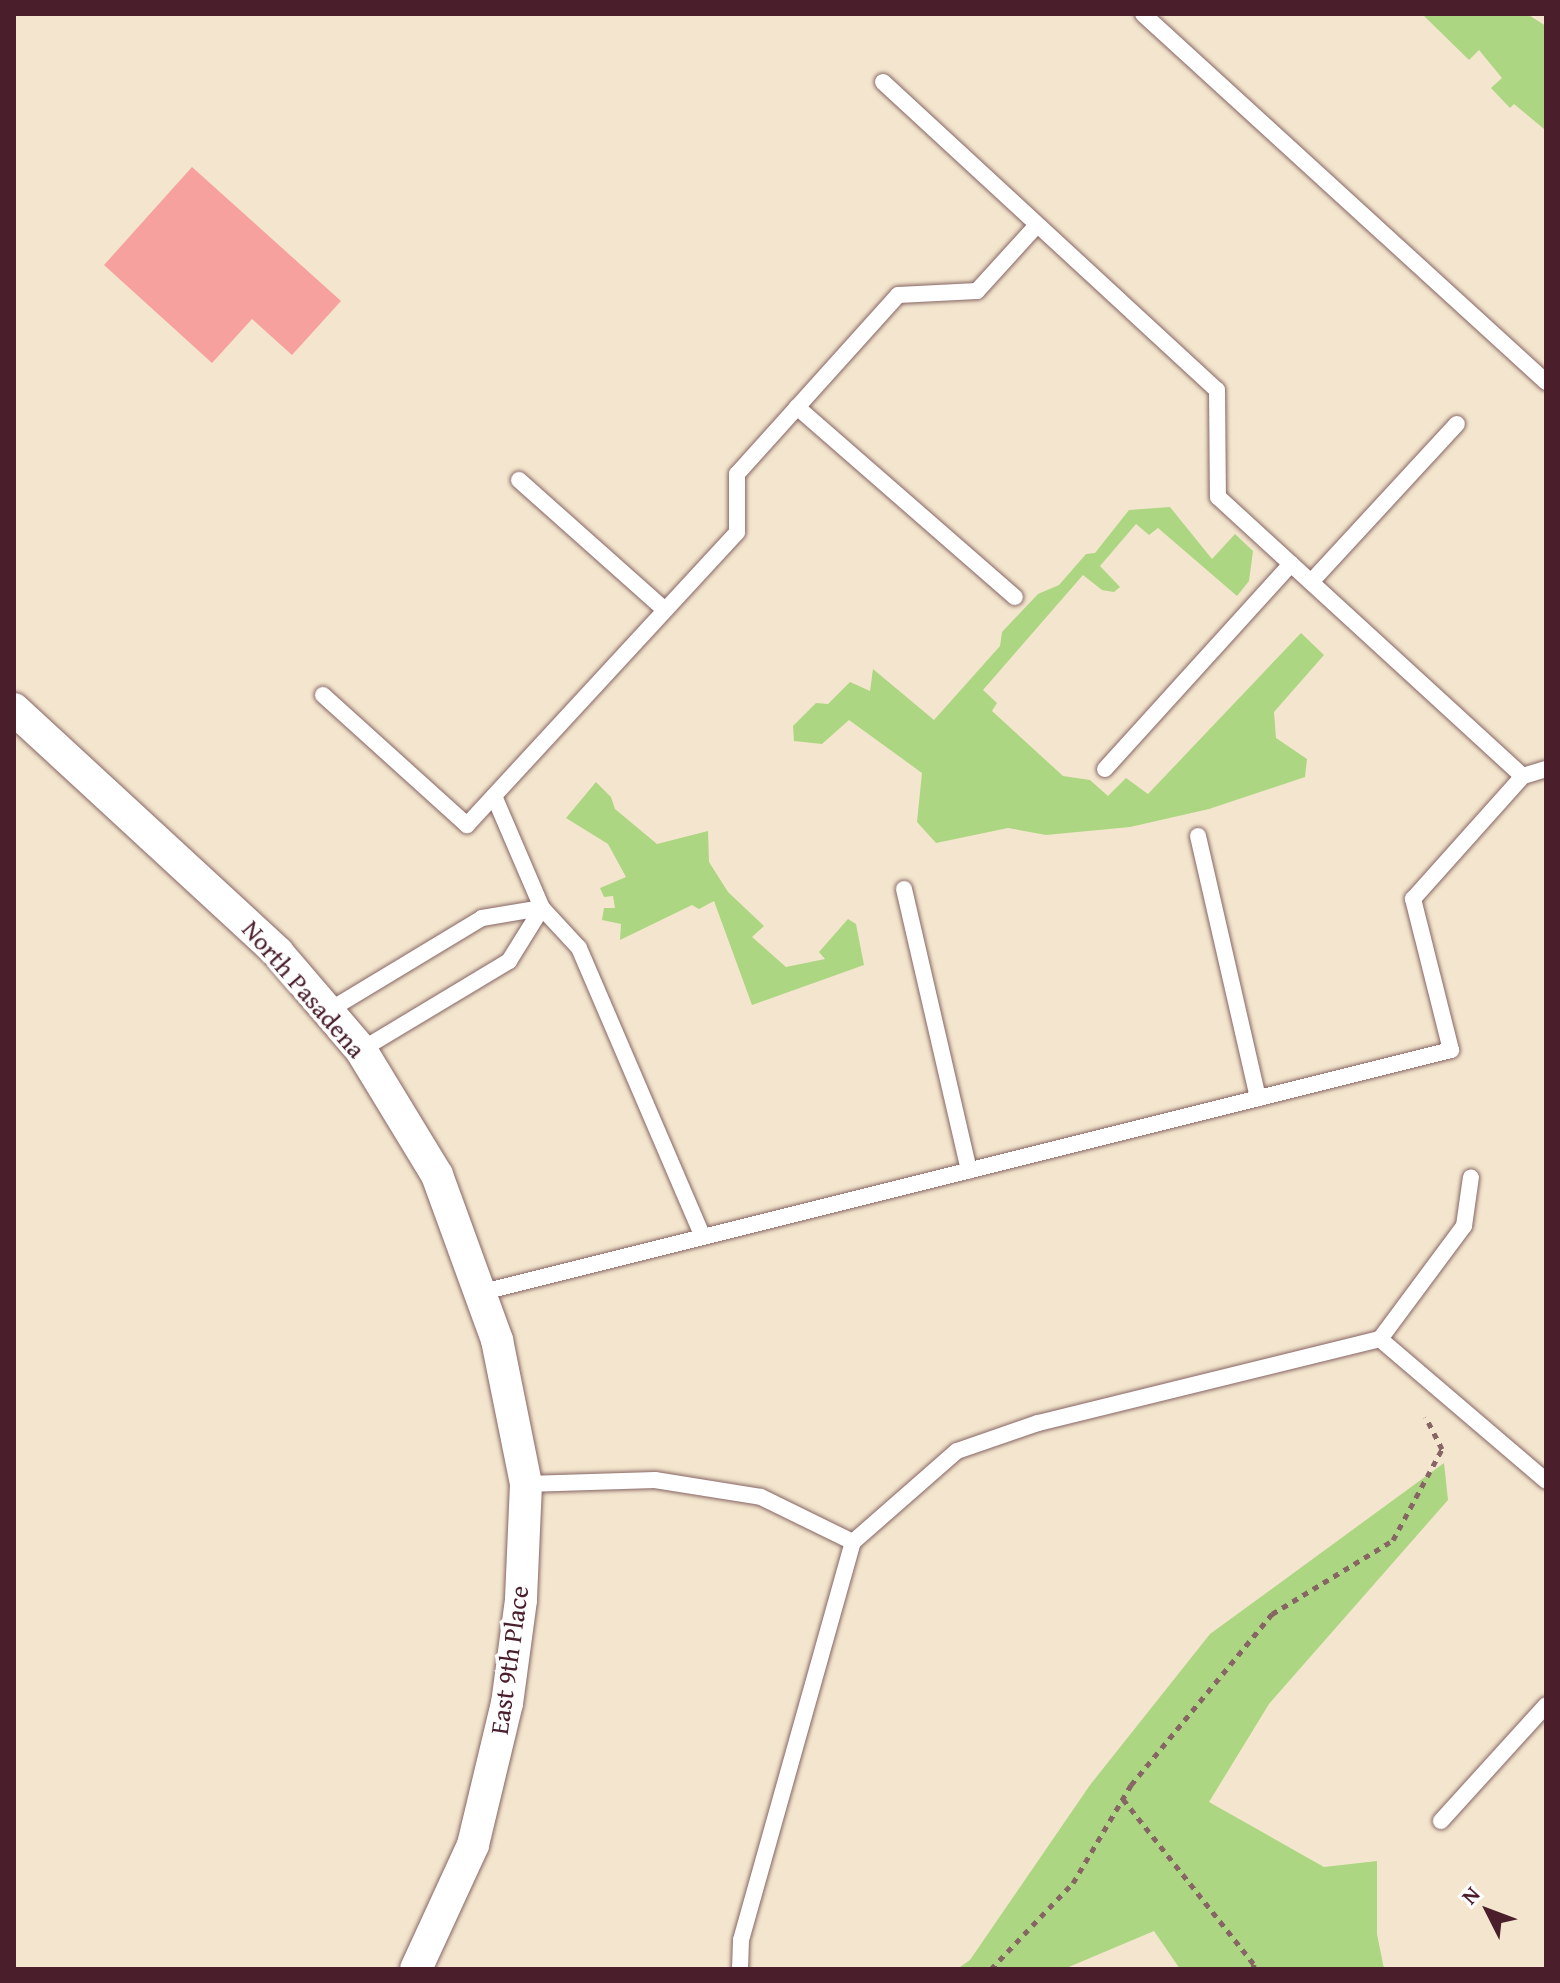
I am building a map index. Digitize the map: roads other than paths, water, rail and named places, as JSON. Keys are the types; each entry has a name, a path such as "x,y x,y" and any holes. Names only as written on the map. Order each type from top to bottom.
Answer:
{"street":[{"name":"North Pasadena","path":"14,709 278,953 361,1050 437,1175 497,1340"},
{"name":"East 9th Place","path":"416,1969 473,1845 507,1703 521,1600 526,1484 497,1340"}],"lane":[{"path":"1143,14 1546,382"},
{"path":"883,82 1217,390 1218,497 1523,776"},
{"path":"323,695 467,825 737,532 737,474 898,295 977,291 1037,225"},
{"path":"797,407 1015,597"},
{"path":"1311,582 1457,424"},
{"path":"519,480 665,610"},
{"path":"1105,769 1291,564"},
{"path":"479,1293 1451,1050 1413,899 1523,776 1546,769"},
{"path":"494,796 542,908 579,948 703,1237"},
{"path":"1198,836 1258,1098"},
{"path":"904,889 969,1171"},
{"path":"328,1011 482,918 542,908"},
{"path":"361,1050 509,961 542,908"},
{"path":"740,1969 741,1940 853,1542 957,1451 1038,1423 1380,1339 1464,1226 1471,1177"},
{"path":"1380,1339 1546,1481"},
{"path":"526,1484 655,1480 761,1497 853,1542"},
{"path":"1441,1821 1546,1705"}]}
